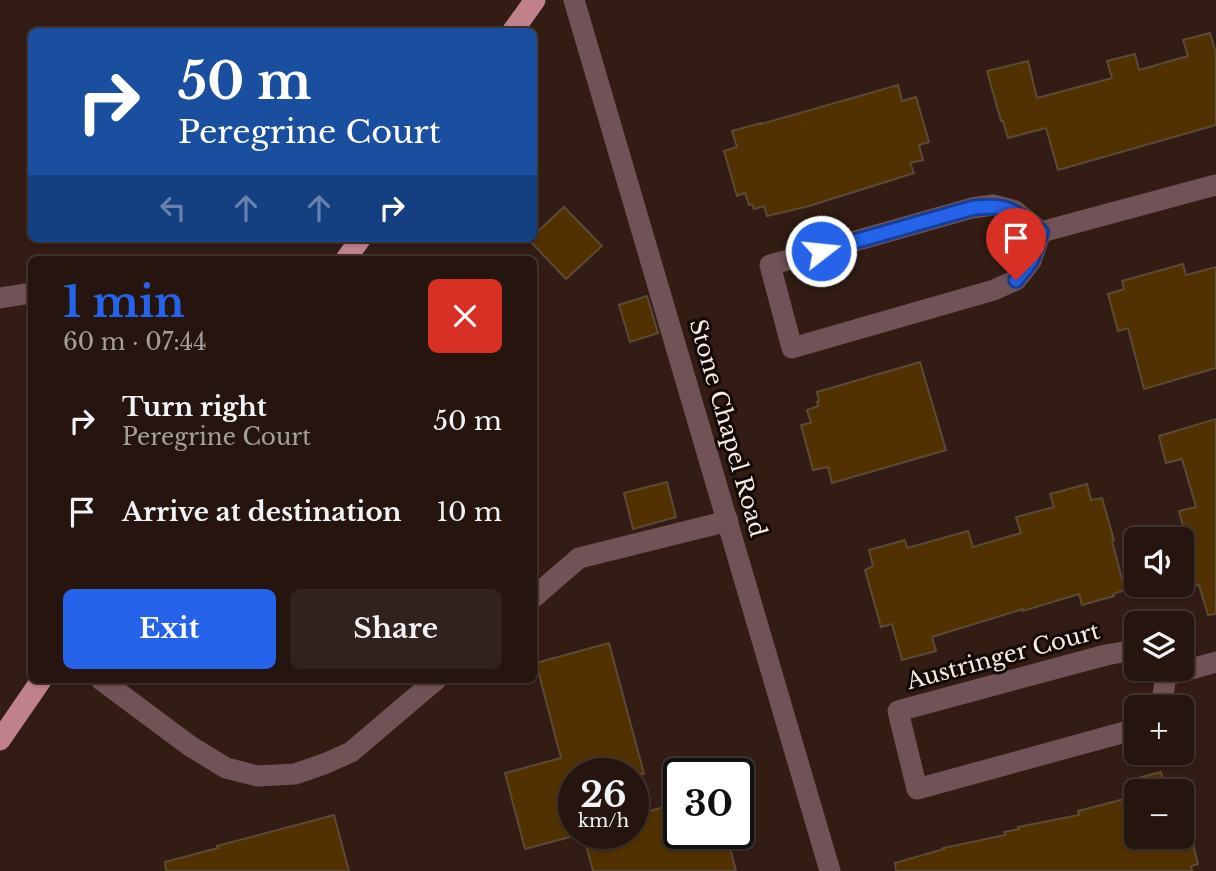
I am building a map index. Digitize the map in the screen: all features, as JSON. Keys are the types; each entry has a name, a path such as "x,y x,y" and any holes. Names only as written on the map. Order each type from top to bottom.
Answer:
{"main road":[{"path":"515,28 535,0"},
{"path":"0,740 39,683"}],"street":[{"name":"Stone Chapel Road","path":"574,0 831,871"},
{"path":"1041,232 1216,185"},
{"path":"993,205 1015,211 1041,232 1031,261 1016,280 994,290 792,348 770,265 972,208 993,205"},
{"path":"537,594 579,558 728,521"},
{"name":"Austringer Court","path":"1124,652 898,710 918,789 1124,732"},
{"path":"1194,666 1216,662"},
{"path":"105,683 190,746 226,768 258,776 295,774 351,752 432,683"}],"building":[{"path":"1210,33 1216,53 1216,125 1058,170 1046,128 1008,138 987,71 1028,61 1037,98 1112,78 1107,61 1135,54 1139,70 1188,56 1183,40"},
{"path":"898,85 902,101 916,97 929,142 919,145 923,160 910,163 914,173 809,206 767,216 764,206 754,209 752,204 749,205 745,193 737,196 724,151 737,147 732,131"},
{"path":"564,207 602,246 566,279 531,242 537,242 537,232"},
{"path":"1183,264 1186,275 1216,267 1216,368 1144,389 1128,328 1118,331 1108,294 1124,289 1122,281"},
{"path":"647,296 658,333 630,342 619,305"},
{"path":"920,362 946,450 832,483 828,467 813,470 801,425 811,423 807,410 818,406 817,392"},
{"path":"1216,419 1216,614 1208,615 1199,585 1194,586 1194,527 1183,527 1179,511 1196,507 1182,459 1166,463 1159,436"},
{"path":"667,482 676,517 633,529 624,493"},
{"path":"1087,484 1091,500 1102,498 1124,590 1082,605 1079,594 932,637 936,651 902,660 892,624 881,627 865,570 873,566 869,550 905,540 907,548 968,531 973,547 1021,533 1016,517 1054,507 1050,494"},
{"path":"609,643 640,758 561,758 537,663"},
{"path":"558,759 558,840 525,849 505,773"},
{"path":"1161,772 1163,779 1135,779"},
{"path":"1124,799 1124,849 1194,848 1198,864 1191,866 1192,871 896,871 895,863 943,848 1005,835 1004,832 1019,829 1018,827 1079,815 1078,811"},
{"path":"663,807 663,849 730,849 736,871 593,871 587,849 649,849 649,811"},
{"path":"334,815 349,871 166,871 165,862"}],"route":[{"path":"821,251 972,208 993,205 1015,211 1041,232 1031,261 1016,280"}]}
